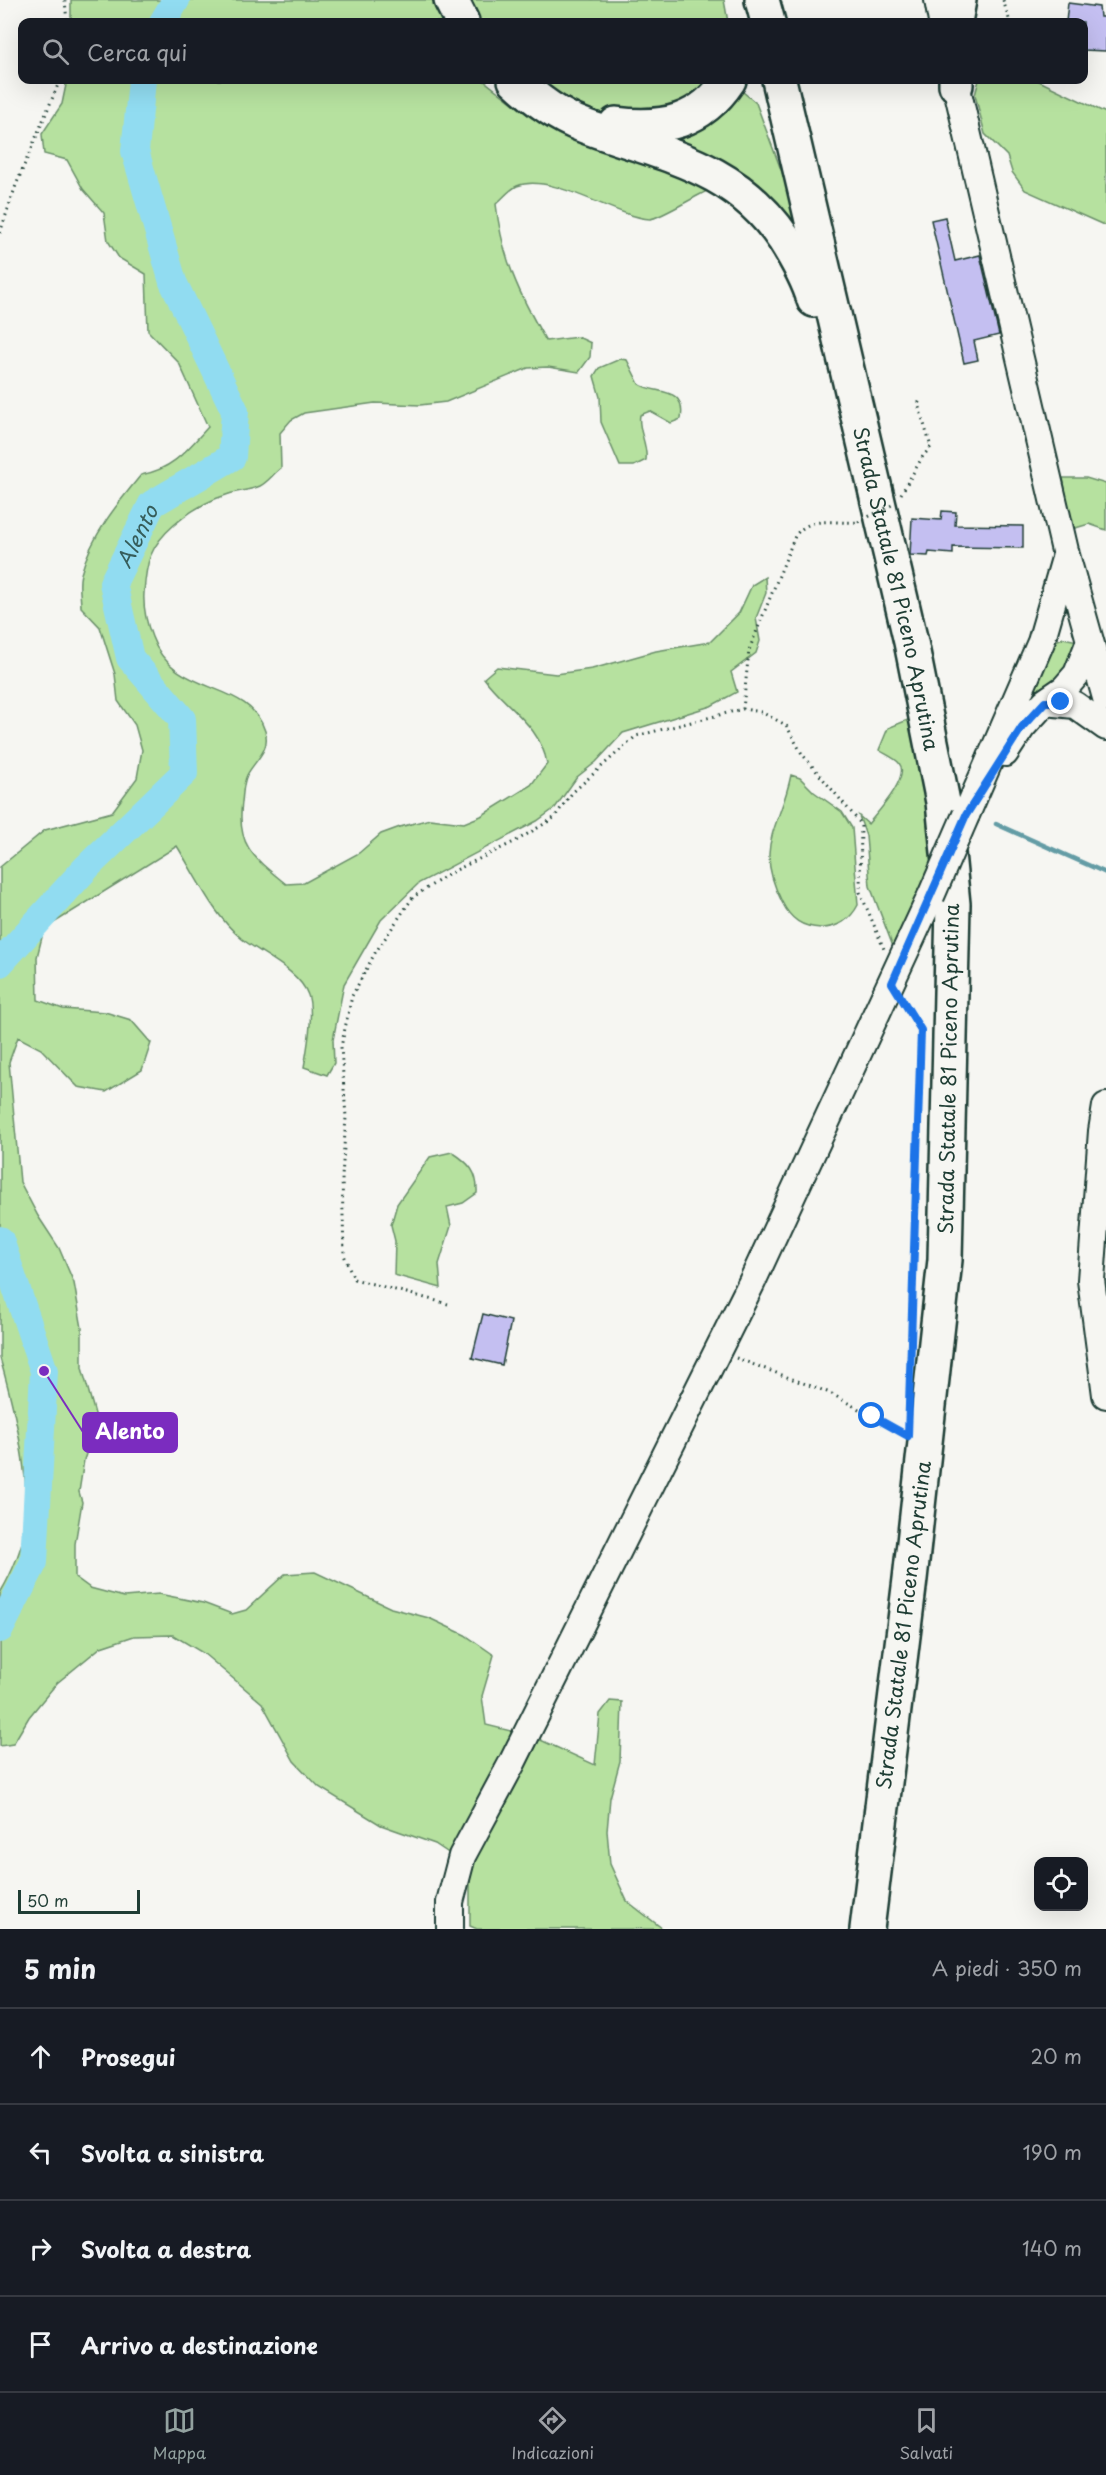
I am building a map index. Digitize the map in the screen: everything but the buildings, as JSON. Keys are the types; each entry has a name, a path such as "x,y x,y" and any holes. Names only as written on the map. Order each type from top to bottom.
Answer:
{"highway":[{"path":"451,0 460,18"},
{"path":"956,18 959,0"},
{"path":"521,84 553,109 580,125 655,148 706,169 731,183 750,200 781,236 813,294 847,418 863,442"},
{"path":"522,84 562,107 591,118 618,125 659,127 683,120 704,107 725,84"},
{"name":"Strada Statale 81 Piceno Aprutina","path":"780,84 911,642 943,802 953,904 945,1260 910,1579 867,1929"}],"street":[{"path":"938,0 941,18"},
{"path":"957,84 1066,555 1106,698"},
{"path":"450,1929 450,1902 462,1856 512,1762 718,1352 892,983 1041,642 1066,555"},
{"path":"1041,642 1052,634 1062,633 1090,640"},
{"path":"966,815 1022,727 1045,702 1064,689 1077,674 1090,640"},
{"path":"1045,702 1075,705 1106,727"},
{"path":"1106,1106 1102,1131 1091,1280 1106,1395"}],"path":[{"path":"65,0 67,18"},
{"path":"1003,0 1009,18"},
{"path":"0,232 16,185 58,84"},
{"path":"898,500 923,456 931,447 918,404 920,400"},
{"path":"742,709 749,650 795,536 802,526 817,521 857,522 892,505"},
{"path":"448,1304 354,1279 344,1255 342,1177 346,1117 341,1047 352,996 375,953 413,897 454,871 516,841 554,818 572,793 636,736 742,709 762,712 786,725 802,754 834,796 861,824 860,892 884,950"},
{"path":"892,983 921,1030 913,1325"},
{"path":"718,1352 830,1393 908,1436"}],"green space":[{"path":"71,0 435,0 442,18 71,18"},
{"path":"466,0 724,0 727,18 475,18"},
{"path":"66,84 488,84 532,118 571,137 630,152 711,189 650,219 619,211 548,185 531,183 512,189 496,204 507,259 546,341 578,337 591,343 590,357 579,372 548,367 528,368 446,402 420,405 375,403 304,413 291,420 280,433 281,468 266,482 260,486 222,496 200,506 180,520 159,540 148,563 144,605 152,637 162,656 177,670 193,680 228,694 243,703 256,714 265,731 264,749 245,781 242,830 256,858 286,884 304,883 359,853 381,834 430,819 464,823 481,816 531,785 547,764 543,750 530,727 484,678 497,667 556,674 592,669 656,651 710,642 739,613 752,585 765,577 766,593 756,618 760,641 756,653 731,672 737,692 711,706 623,733 596,762 577,777 555,808 537,821 419,883 381,920 344,984 333,1040 334,1063 327,1075 304,1067 310,1002 303,986 288,970 242,939 222,919 177,846 44,929 37,957 38,1000 63,1009 105,1012 131,1020 151,1043 142,1070 106,1092 78,1087 41,1049 18,1037 9,1062 20,1182 38,1216 59,1248 74,1283 82,1328 82,1368 97,1421 84,1460 79,1492 82,1502 75,1544 75,1577 90,1588 124,1597 159,1594 203,1603 232,1614 246,1610 285,1574 315,1572 391,1608 429,1618 465,1635 494,1655 482,1696 486,1725 511,1731 509,1751 453,1856 435,1844 381,1825 319,1787 294,1761 262,1703 203,1653 173,1635 134,1636 101,1647 57,1683 29,1717 13,1744 0,1746 0,1593 13,1568 23,1540 26,1501 23,1460 0,1358 0,867 45,830 112,812 137,778 142,750 135,725 118,701 115,674 100,627 81,607 80,578 85,560 98,534 141,475 171,463 186,451 208,427 179,363 148,331 146,274 119,258 108,241 104,213 83,189 67,160 44,154 42,134 62,104"},
{"path":"534,84 708,84 693,103 661,117 603,114 576,106"},
{"path":"978,84 1045,84 1106,113 1106,226 1025,190 1012,172 1007,156 985,134 975,95"},
{"path":"736,86 756,103 786,183 800,245 655,137"},
{"path":"620,359 627,360 639,384 674,396 682,408 681,419 671,423 650,411 640,415 646,460 634,466 620,466 601,422 600,397 594,376 599,368"},
{"path":"1063,478 1086,478 1106,484 1106,530 1089,524 1072,529"},
{"path":"1063,638 1078,641 1076,665 1036,696 1032,696 1030,693 1048,644"},
{"path":"910,719 937,816 928,828 933,887 894,949 870,886 866,836 859,816 868,824 897,786 901,769 899,763 879,750 888,728"},
{"path":"791,775 800,778 814,792 842,812 852,828 858,905 848,918 833,926 814,927 793,918 785,908 774,882 769,851"},
{"path":"452,1152 471,1169 476,1179 477,1193 463,1203 447,1207 451,1226 439,1264 441,1288 394,1275 395,1241 391,1225 397,1204 430,1157"},
{"path":"610,1701 622,1702 620,1761 610,1798 607,1831 610,1864 627,1901 663,1929 477,1929 470,1926 470,1873 485,1831 534,1737 595,1765 600,1714"}],"waterway":[{"name":"Alento","path":"165,18 176,0"},
{"name":"Alento","path":"0,963 87,867 184,773 182,719 130,658 113,583 152,504 232,457 235,411 173,282 135,151 142,84"},
{"path":"996,824 1106,873"},
{"name":"Alento","path":"0,1240 44,1371 34,1562 0,1629"}],"place":[{"name":"Alento","path":"44,1371"}],"route":[{"path":"872,1416 908,1436 921,1030 892,983 966,815 1022,727 1045,702 1061,702"}]}
